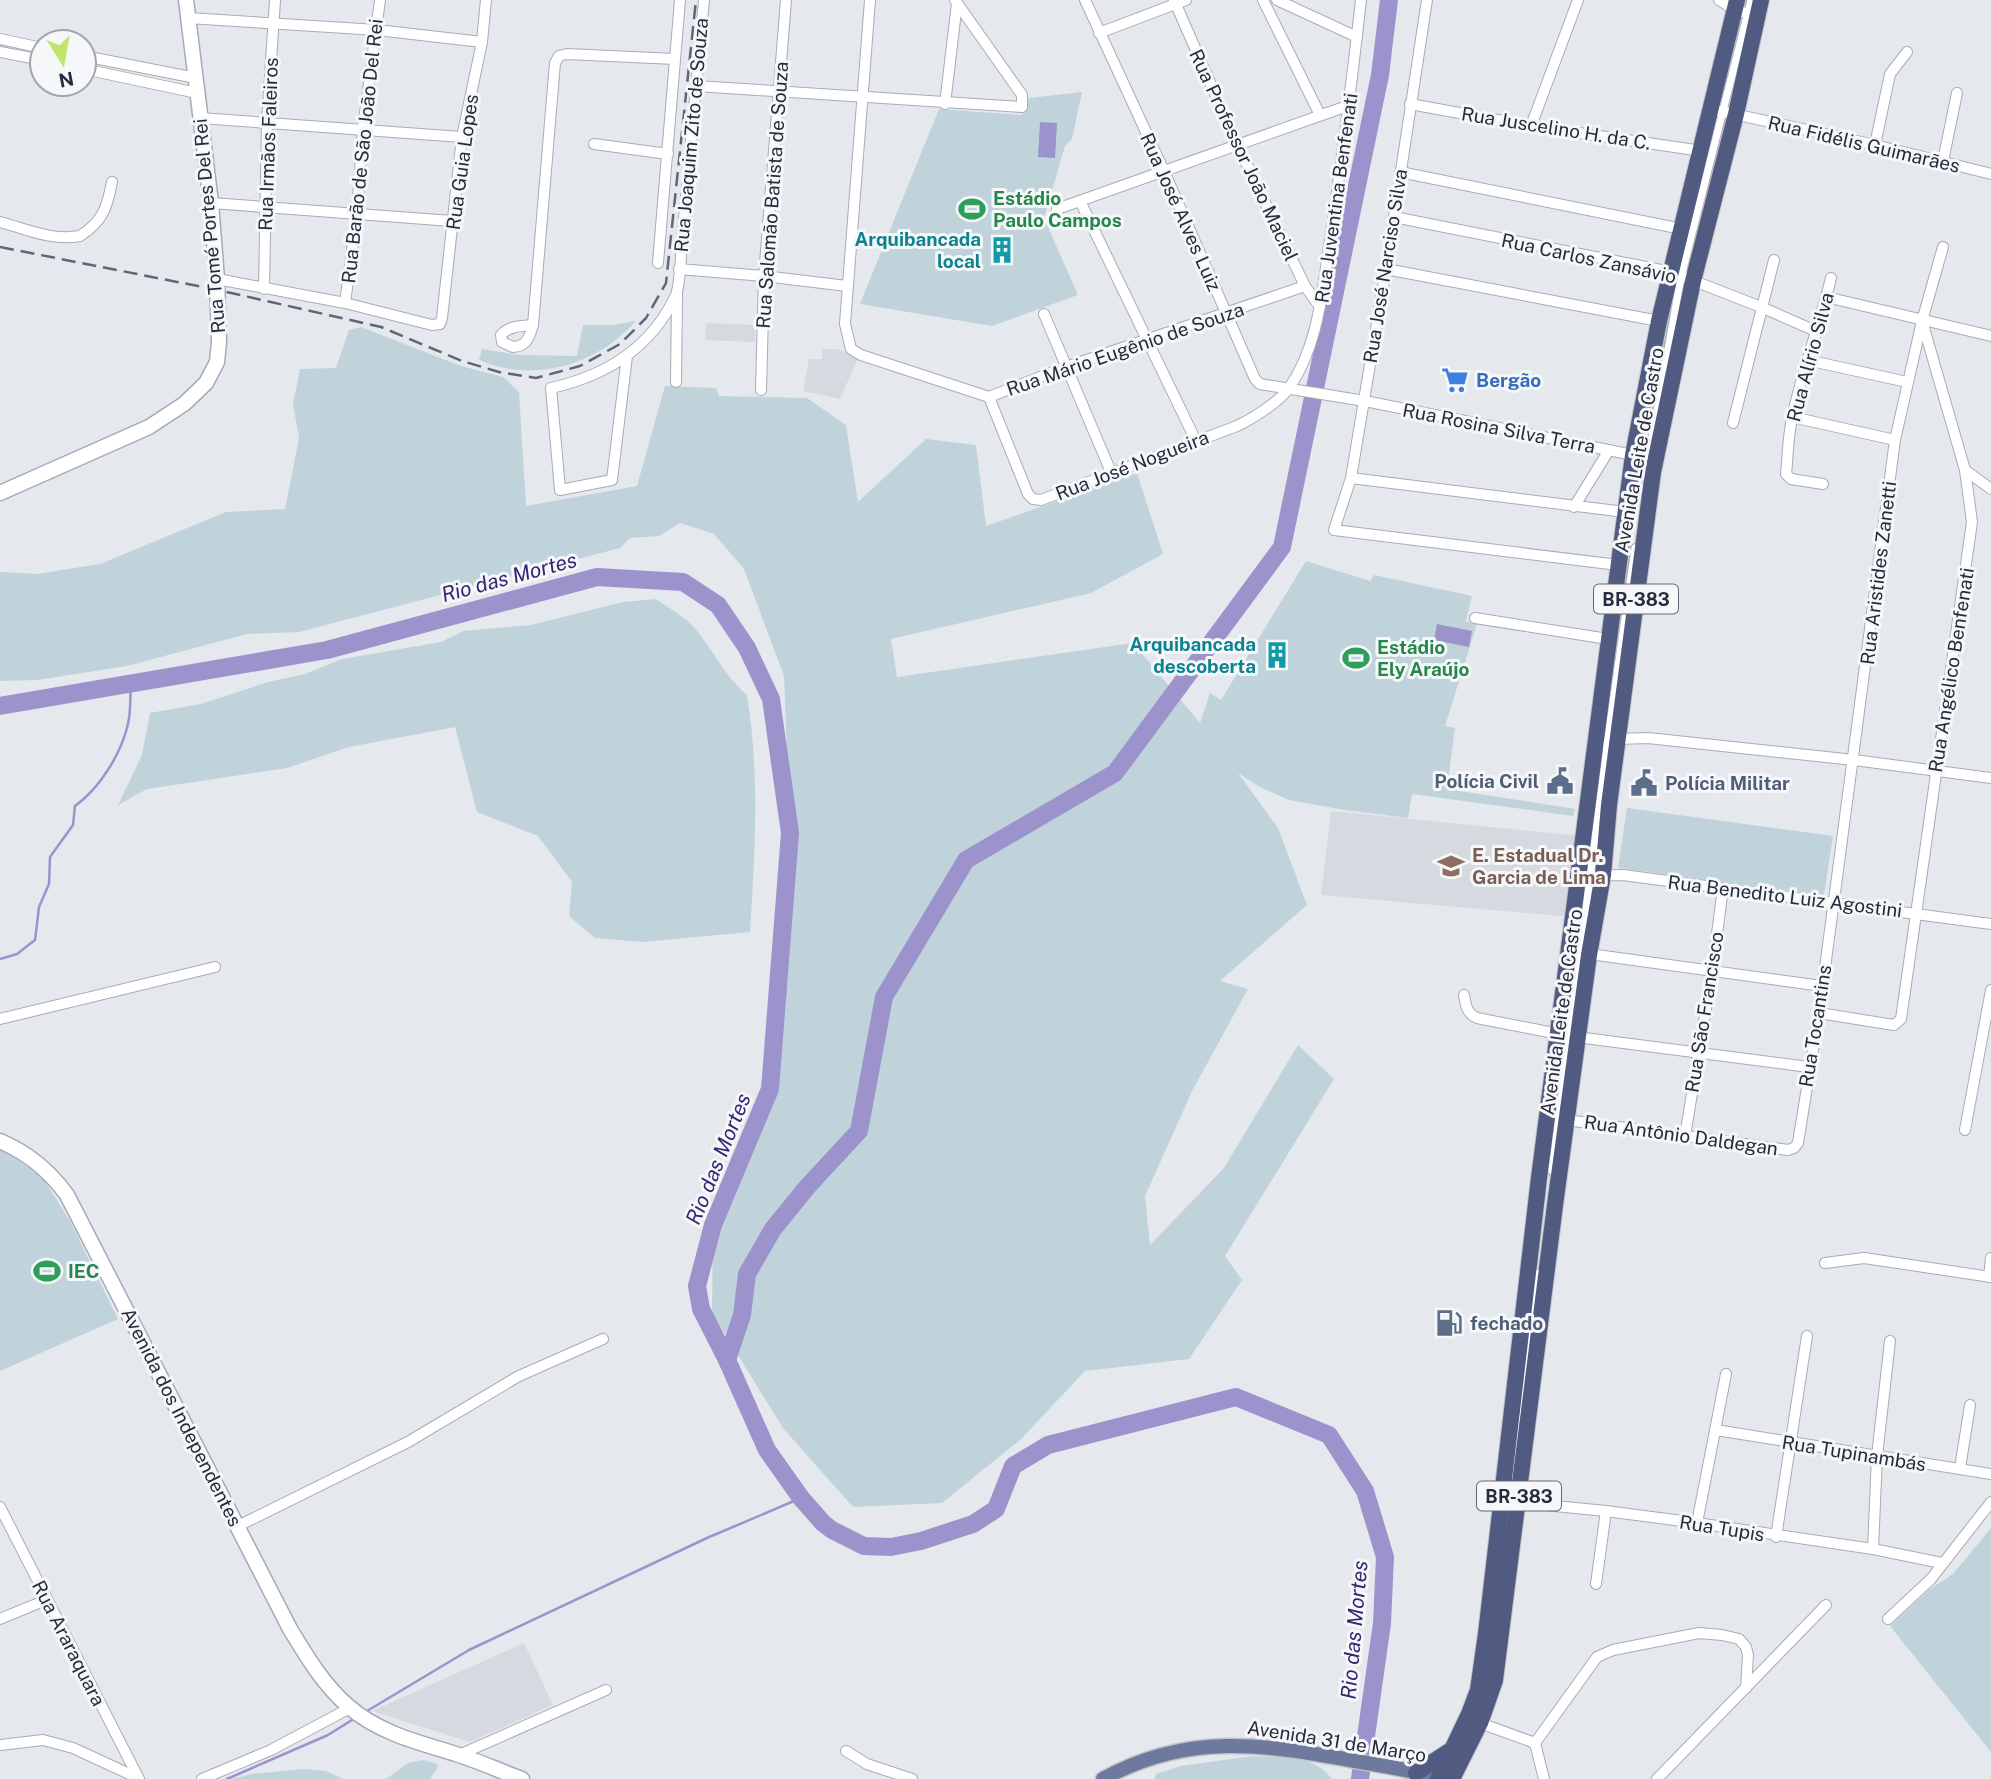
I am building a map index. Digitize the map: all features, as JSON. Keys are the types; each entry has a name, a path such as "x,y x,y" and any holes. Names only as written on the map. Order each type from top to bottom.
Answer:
{"highway":[{"name":"Avenida Leite de Castro","path":"1436,1773 1480,1723 1490,1697 1499,1657 1510,1503 1606,743 1681,277 1724,112 1746,6"},
{"name":"Avenida Leite de Castro","path":"1579,953 1590,875 1609,805 1606,743 1608,639 1633,455 1660,321 1681,277 1682,229 1702,150 1724,112 1746,6"},
{"path":"1633,455 1650,469"},
{"name":"Avenida Leite de Castro","path":"1436,1773 1469,1714 1478,1690 1510,1503 1567,1120 1568,1036"}],"main road":[{"name":"Rua Tomé Portes Del Rei","path":"0,493 149,427 184,404 206,383 217,362 217,279 211,203 186,0"},
{"name":"Avenida dos Independentes","path":"0,1141 35,1160 53,1176 67,1195 317,1674 350,1708 378,1728 522,1779"},
{"name":"Avenida 31 de Março","path":"1102,1779 1138,1761 1182,1749 1230,1744 1311,1753 1436,1773"}],"street":[{"name":"Rua Irmãos Faleiros","path":"264,289 267,122 275,0"},
{"name":"Rua Barão de São João Del Rei","path":"345,303 357,213 363,128 380,0"},
{"name":"Rua Guia Lopes","path":"345,303 432,325 440,324 462,137 482,42 486,0"},
{"path":"658,263 680,0"},
{"name":"Rua Joaquim Zito de Souza","path":"676,382 677,295 704,0"},
{"name":"Rua Salomão Batista de Souza","path":"761,390 764,276 786,0"},
{"path":"679,270 847,286 870,0"},
{"name":"Rua José Alves Luiz","path":"1085,0 1255,379 1268,387 1353,398"},
{"path":"1099,33 1186,0"},
{"path":"1264,0 1320,115"},
{"path":"1277,0 1357,37"},
{"name":"Rua Juventina Benfenati","path":"1288,389 1308,350 1320,307 1350,105 1361,0"},
{"name":"Rua José Narciso Silva","path":"1427,0 1365,401 1351,478 1334,530 1618,565"},
{"path":"1531,126 1578,0"},
{"path":"1719,0 1746,6"},
{"path":"696,86 1022,107 1022,94 956,1"},
{"path":"944,104 956,1"},
{"name":"Rua Professor João Maciel","path":"1175,2 1237,144 1305,286 1320,307"},
{"path":"188,18 377,30 482,42"},
{"path":"0,40 28,45"},
{"path":"0,52 28,57"},
{"path":"1875,145 1890,74 1907,52"},
{"path":"533,325 555,63 559,56 567,54 675,59"},
{"path":"98,68 100,60 196,86"},
{"path":"98,72 196,86"},
{"path":"1943,161 1957,93"},
{"name":"Rua Juscelino H. da C.","path":"1410,104 1531,126 1702,150"},
{"path":"1057,209 1350,105"},
{"name":"Rua Fidélis Guimarães","path":"1724,112 1991,174"},
{"path":"200,118 462,137"},
{"path":"594,144 668,154"},
{"path":"1400,172 1682,229"},
{"path":"0,222 32,233 80,236 100,220 108,205 112,182"},
{"path":"1080,201 1196,441"},
{"path":"211,203 452,221"},
{"name":"Rua Carlos Zansávio","path":"1394,217 1681,277 1818,332"},
{"name":"Rua Aristides Zanetti","path":"1834,902 1895,440 1922,321 1943,247"},
{"path":"1733,423 1774,260"},
{"path":"1386,269 1660,321"},
{"name":"Rua Alírio Silva","path":"1824,484 1787,477 1792,417 1831,278"},
{"path":"217,279 345,303"},
{"name":"Rua Mário Eugênio de Souza","path":"847,286 845,324 851,349 861,355 989,397 1066,367 1305,286"},
{"path":"627,356 612,480 560,490 551,388 575,383 604,371 627,356 645,342 677,295"},
{"path":"1826,297 1991,336"},
{"path":"1044,314 1111,472"},
{"name":"Rua Angélico Benfenati","path":"1819,1013 1898,1023 1901,1019 1972,523 1965,470 1922,321"},
{"path":"1807,360 1907,382"},
{"name":"Rua José Nogueira","path":"989,397 1028,494 1033,499 1041,500 1246,422 1288,389"},
{"name":"Rua Rosina Silva Terra","path":"1353,398 1633,455"},
{"path":"1792,417 1895,440"},
{"path":"1574,507 1609,450"},
{"path":"1965,470 1991,489"},
{"path":"1351,478 1625,512"},
{"path":"1475,618 1608,639"},
{"path":"1606,743 1648,738 1991,778"},
{"name":"Rua Benedito Luiz Agostini","path":"1590,875 1623,875 1723,887 1991,924"},
{"name":"Rua São Francisco","path":"1685,1136 1723,887"},
{"name":"Rua Tocantins","path":"1794,1148 1798,1143 1834,902"},
{"path":"1579,953 1822,986"},
{"path":"0,1019 215,967"},
{"path":"1965,1130 1991,990"},
{"path":"1464,995 1470,1015 1568,1036 1809,1067"},
{"name":"Rua Antônio Daldegan","path":"1567,1120 1788,1150 1794,1148"},
{"path":"1825,1263 1864,1258 1990,1277 1991,1258"},
{"path":"1776,1536 1807,1336"},
{"path":"238,1526 408,1442 519,1376 603,1339"},
{"path":"1873,1549 1877,1457 1890,1341"},
{"path":"1698,1524 1726,1374"},
{"path":"1960,1468 1970,1405"},
{"name":"Rua Tupinambás","path":"1716,1430 1991,1474"},
{"path":"1888,1619 1931,1579 1991,1502"},
{"name":"Rua Tupis","path":"1510,1503 1606,1511 1873,1549 1942,1563"},
{"name":"Rua Araraquara","path":"0,1507 139,1779"},
{"path":"1596,1584 1606,1511"},
{"path":"0,1619 46,1600"},
{"path":"1657,1779 1826,1605"},
{"path":"1544,1779 1535,1743 1597,1657 1613,1650 1699,1633 1739,1639 1746,1647 1748,1655 1745,1688"},
{"path":"459,1755 606,1690"},
{"path":"202,1779 271,1750 350,1708"},
{"path":"1480,1723 1535,1743"},
{"path":"0,1745 43,1740 73,1748 139,1779"},
{"path":"846,1751 867,1764 912,1779"}],"shaded area":[{"name":"Estádio Paulo Campos","path":"1082,92 1072,139 1065,146 1044,218 1078,295 992,326 860,304 939,109 1022,115 1029,98"},
{"path":"1040,122 1057,123 1055,158 1038,157"},
{"path":"636,321 603,349 564,366 521,370 479,360 482,349 519,355 577,356 583,325 612,325"},
{"path":"706,323 755,325 755,342 705,340"},
{"path":"361,327 461,366 503,377 519,392 526,506 637,486 665,386 716,388 719,396 807,398 846,425 858,502 926,439 976,445 986,526 1137,473 1163,554 1091,593 891,639 897,677 1133,643 1200,723 1210,693 1221,700 1306,561 1370,581 1374,575 1472,596 1466,621 1477,624 1445,726 1455,728 1447,789 1575,809 1573,816 1412,794 1408,818 1345,810 1289,800 1238,773 1278,828 1307,905 1220,981 1248,989 1193,1089 1145,1196 1150,1245 1224,1168 1298,1045 1334,1079 1225,1256 1242,1280 1189,1359 1085,1371 1021,1439 942,1503 853,1507 783,1428 712,1313 713,1225 770,1089 790,833 784,676 744,569 714,534 680,523 659,536 630,538 620,548 299,632 247,634 127,666 37,680 0,681 0,572 37,574 100,564 226,512 285,509 299,438 293,404 300,369 336,368 349,330"},
{"path":"822,349 837,349 858,358 840,399 803,391 809,359 822,359"},
{"path":"656,599 692,625 747,695 755,784 750,932 643,942 595,938 569,916 572,882 538,836 477,812 455,727 349,747 287,768 147,789 118,805 142,755 150,713 201,704 268,682 305,674 342,659 441,642 463,631 531,625 623,602"},
{"path":"1437,624 1472,631 1469,647 1434,640"},
{"path":"1627,808 1833,836 1824,895 1618,868"},
{"name":"E. Estadual Dr. Garcia de Lima","path":"1331,811 1581,836 1571,917 1321,895"},
{"name":"IEC","path":"0,1147 43,1178 71,1223 118,1319 0,1371"},
{"path":"1991,1528 1991,1752 1890,1626 1930,1589 1953,1574"},
{"path":"524,1643 553,1705 470,1742 372,1711"},
{"path":"1253,1756 1306,1761 1325,1771 1332,1779 1155,1779 1156,1774 1181,1766"},
{"path":"423,1760 437,1764 438,1767 430,1779 386,1779 408,1763"},
{"path":"304,1769 326,1771 343,1779 232,1779 252,1774"}],"waterway":[{"path":"727,1360 742,1315 747,1274 773,1229 859,1131 884,997 966,860 1115,773 1282,547 1380,75 1389,0"},
{"name":"Rio das Mortes","path":"0,706 327,650 597,577 683,582 718,605 747,648 771,699 790,833 770,1089 713,1225 697,1286 701,1309 767,1450 801,1498 823,1523 864,1546 891,1547 921,1541 973,1524 996,1509 1013,1466 1048,1445 1236,1397 1329,1435 1365,1491 1385,1557 1382,1623 1360,1779"},
{"path":"0,959 17,954 35,940 39,907 49,884 50,857 73,825 75,806 101,780 120,747 129,719 131,685"},
{"path":"367,1711 469,1650 707,1538 801,1498"},
{"path":"227,1779 328,1735 352,1720"}],"railway":[{"path":"0,247 218,290 381,327 462,361 499,372 536,378 580,366 620,344 646,318 666,283 696,0"}],"place":[{"name":"Estádio Paulo Campos","path":"972,209"},
{"name":"Arquibancada local","path":"1002,250"},
{"name":"Bergão","path":"1455,380"},
{"name":"Arquibancada descoberta","path":"1277,655"},
{"name":"Estádio Ely Araújo","path":"1356,658"},
{"name":"Polícia Civil","path":"1560,781"},
{"name":"Polícia Militar","path":"1644,783"},
{"name":"E. Estadual Dr. Garcia de Lima","path":"1451,866"},
{"name":"IEC","path":"47,1271"},
{"name":"fechado","path":"1449,1323"}]}
